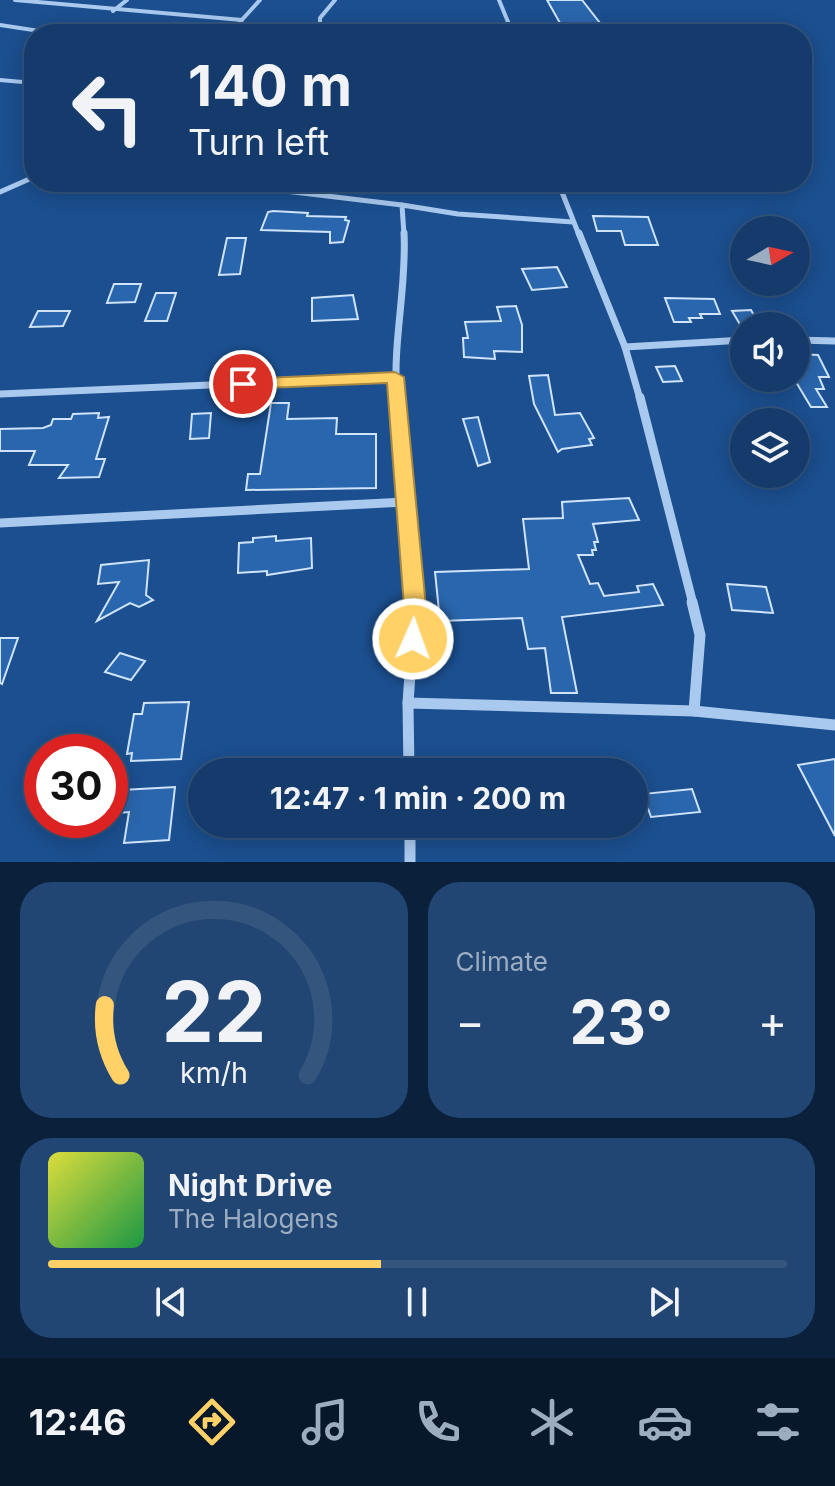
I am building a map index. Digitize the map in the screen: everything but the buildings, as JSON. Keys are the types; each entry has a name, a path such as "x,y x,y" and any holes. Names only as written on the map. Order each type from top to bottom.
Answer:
{"street":[{"path":"15,0 242,20"},
{"path":"113,11 127,0"},
{"path":"238,24 260,0"},
{"path":"320,24 320,18 335,0"},
{"path":"499,0 509,24"},
{"path":"0,25 24,29"},
{"path":"0,80 24,81"},
{"path":"0,192 24,181"},
{"path":"293,192 458,214 573,222"},
{"path":"562,192 625,347 651,434 700,635 694,711"},
{"path":"402,205 405,255 395,377 415,607 408,703 409,758"},
{"path":"810,340 835,341"},
{"path":"625,347 730,341"},
{"path":"0,394 395,377"},
{"path":"0,523 405,502"},
{"path":"408,703 694,711 835,725"},
{"path":"410,838 410,862"}],"route":[{"path":"243,384 395,377 415,607 413,639"}]}
